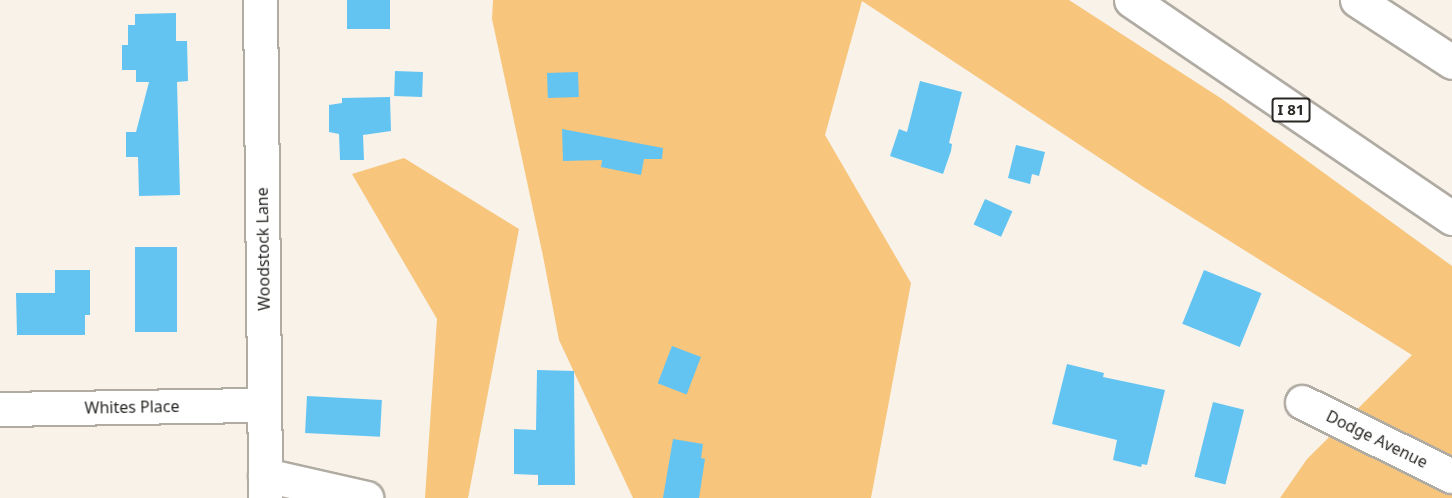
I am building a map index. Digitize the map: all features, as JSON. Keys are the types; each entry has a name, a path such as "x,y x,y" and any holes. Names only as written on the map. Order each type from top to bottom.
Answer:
{"main road":[{"name":"Woodstock Lane","path":"260,0 265,487"},
{"name":"I 81","path":"1131,0 1452,218"},
{"path":"1357,0 1452,62"},
{"name":"Dodge Avenue","path":"1302,402 1452,476"},
{"name":"Whites Place","path":"0,409 264,405"},
{"path":"265,487 366,498"}],"shaded area":[{"path":"493,0 1069,0 1222,99 1452,266 1452,498 1280,498 1307,459 1412,355 1145,188 862,1 825,135 911,283 871,498 633,498 559,340 492,19"},
{"path":"404,158 519,229 468,498 425,498 437,319 352,174"}],"building":[{"path":"347,0 390,0 390,29 347,29"},
{"path":"176,13 176,41 187,41 188,81 177,82 180,195 139,196 138,157 126,157 126,132 136,132 149,82 136,82 136,70 122,70 122,45 128,45 128,25 135,25 135,14"},
{"path":"395,71 423,72 422,97 394,96"},
{"path":"578,72 579,97 548,98 547,73"},
{"path":"920,81 962,92 949,143 952,144 951,151 943,174 890,156 899,129 907,132"},
{"path":"390,97 391,131 363,135 364,160 340,160 339,134 329,132 329,105 342,103 342,98"},
{"path":"562,129 663,148 662,159 644,159 641,175 601,167 602,160 563,161"},
{"path":"1016,145 1045,152 1039,176 1032,174 1030,184 1008,178"},
{"path":"985,199 1012,211 1001,237 974,225"},
{"path":"135,247 177,247 177,332 135,332"},
{"path":"55,270 90,270 90,315 85,315 85,335 17,335 16,293 55,293"},
{"path":"1204,270 1261,293 1240,347 1182,324"},
{"path":"672,346 701,357 687,394 658,383"},
{"path":"1067,364 1104,373 1103,377 1165,390 1147,465 1142,464 1141,467 1113,460 1117,440 1052,424"},
{"path":"537,370 574,371 575,485 538,485 538,475 514,474 514,429 536,430"},
{"path":"307,396 382,400 380,437 305,433"},
{"path":"1213,402 1244,410 1225,484 1194,477"},
{"path":"673,439 703,444 701,458 705,459 699,498 663,498"}]}
